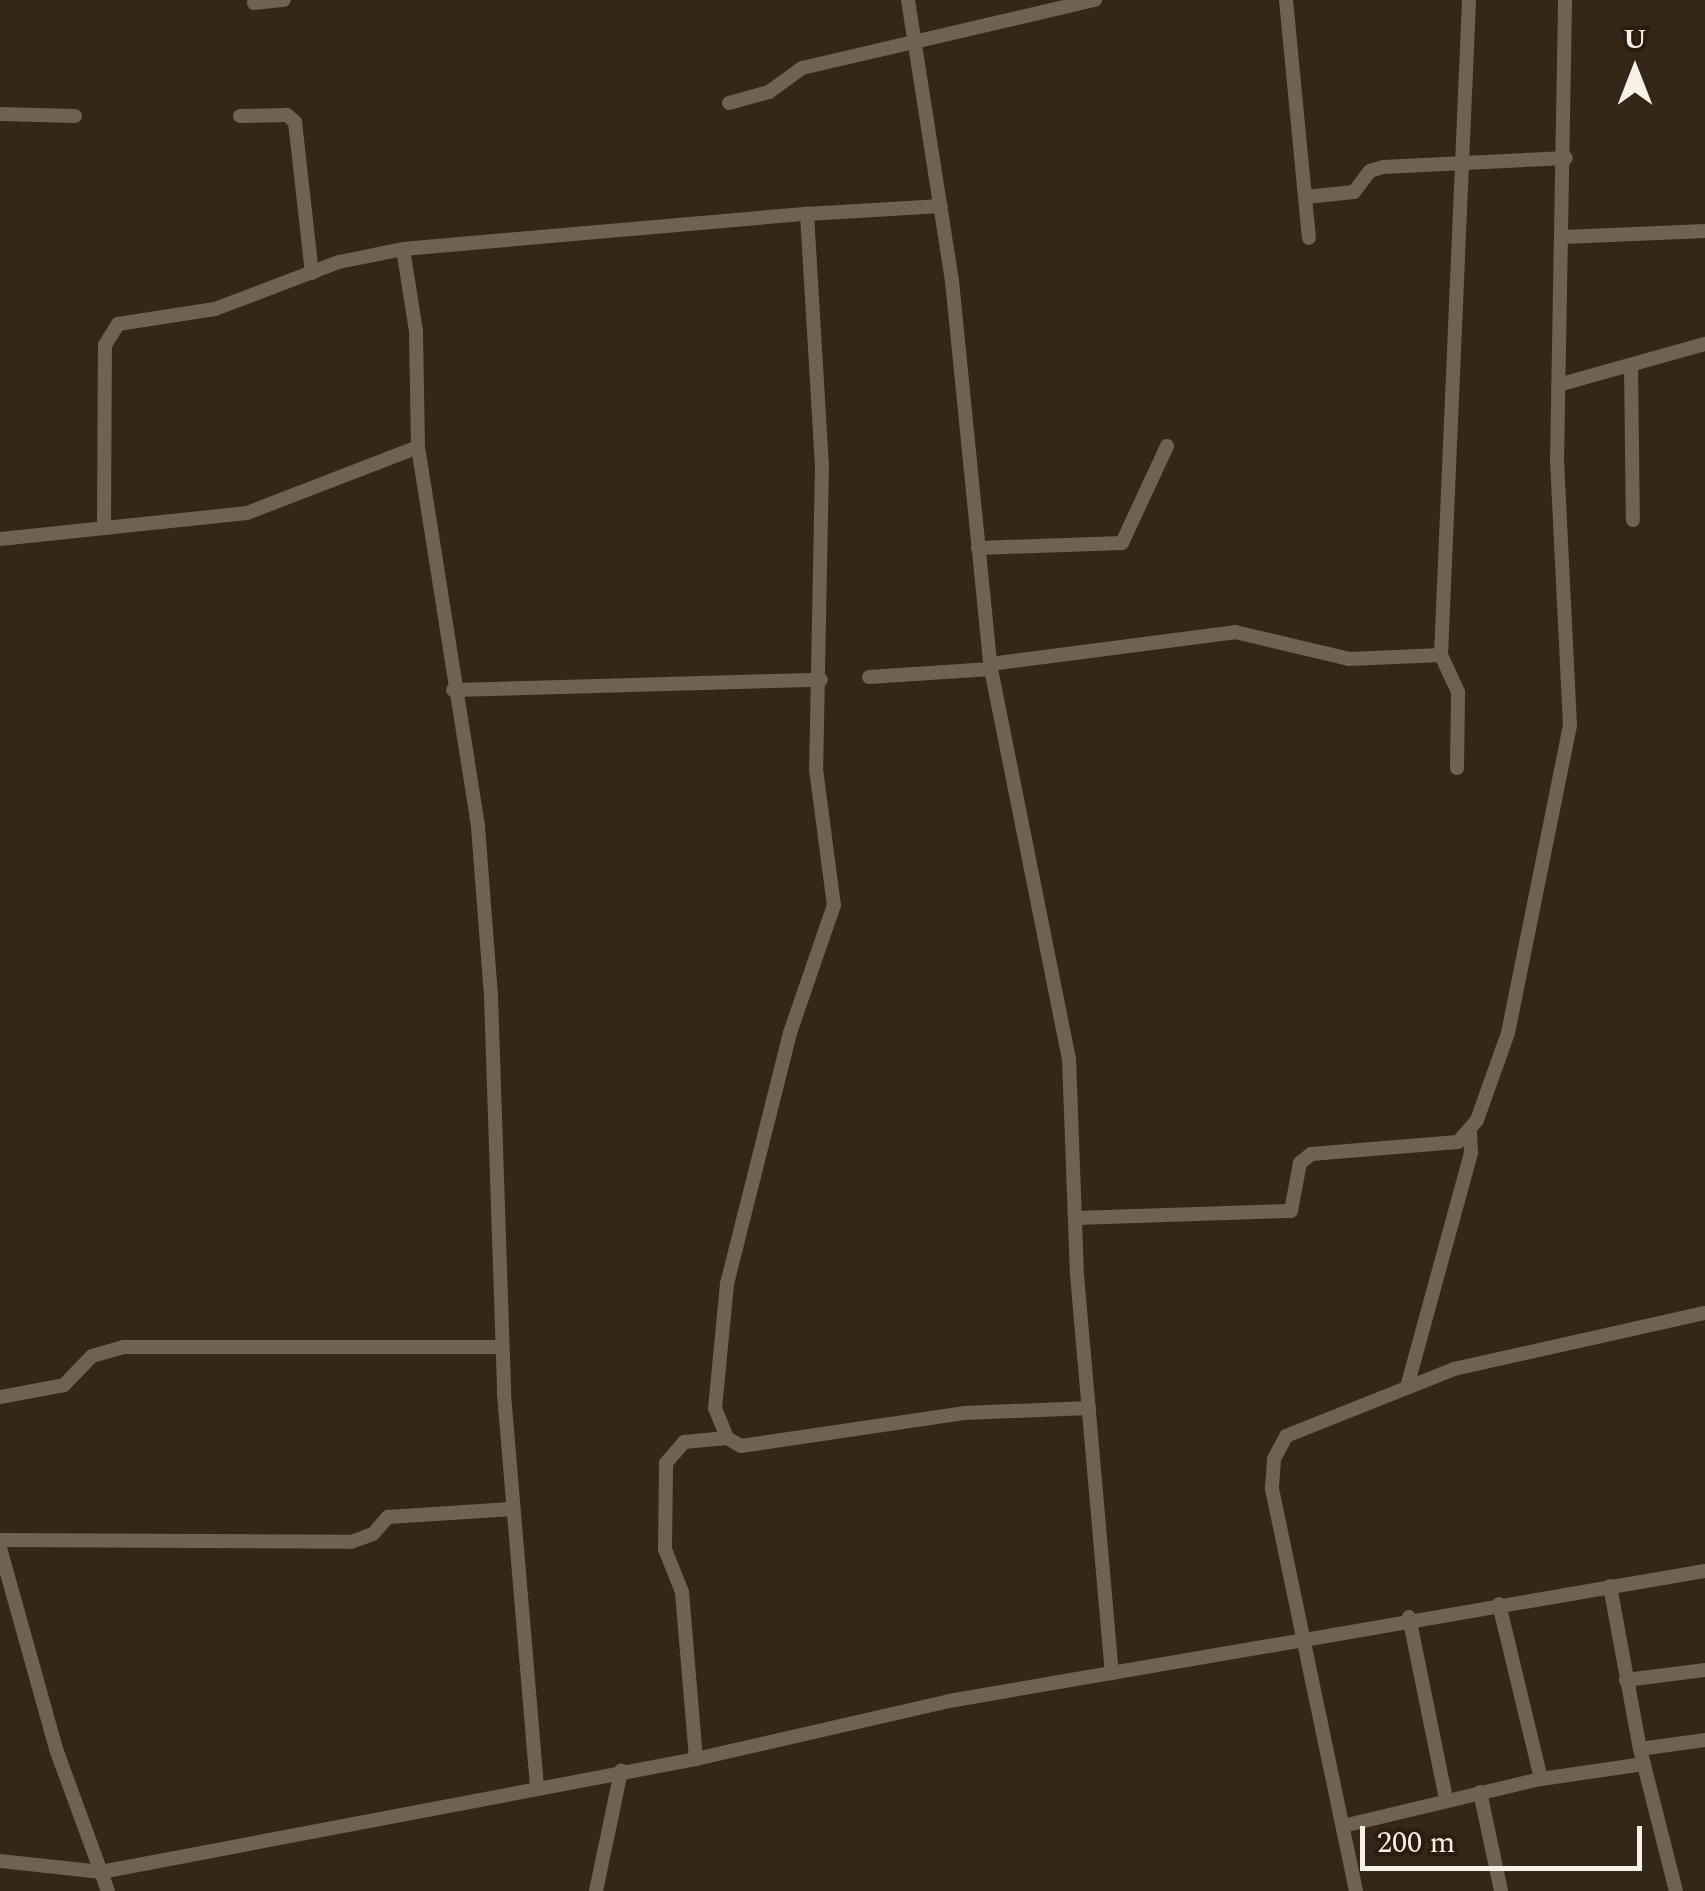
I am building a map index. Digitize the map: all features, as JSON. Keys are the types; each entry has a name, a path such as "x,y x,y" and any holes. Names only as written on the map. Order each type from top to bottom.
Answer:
{"street":[{"path":"254,2 284,0"},
{"path":"908,0 941,206 990,666 1069,1058 1089,1408 1112,1673"},
{"path":"729,104 769,92 802,68 1095,0"},
{"path":"1286,0 1309,238"},
{"path":"1457,768 1458,692 1441,655 1470,0"},
{"path":"1407,1386 1470,1153 1470,1132 1508,1034 1568,748 1558,385 1566,158 1565,0"},
{"path":"0,114 76,116"},
{"path":"240,116 287,115 295,122 312,273"},
{"path":"1306,197 1354,192 1374,169 1566,158"},
{"path":"104,528 102,414 110,331 133,319 215,309 312,273 402,249 941,206"},
{"path":"807,214 822,464 821,680 816,769 832,920 790,1033 728,1284 715,1408 728,1438 741,1446 773,1446 964,1412 1089,1408"},
{"path":"1564,237 1705,231"},
{"path":"402,249 416,330 418,446 453,690 478,827 492,996 502,1346 537,1786"},
{"path":"1558,385 1705,344"},
{"path":"1631,367 1633,520"},
{"path":"0,539 247,513 418,446"},
{"path":"978,548 1122,543 1167,446"},
{"path":"870,677 990,666 1235,632 1349,659 1441,655"},
{"path":"453,690 821,680"},
{"path":"1076,1218 1291,1211 1300,1163 1311,1154 1449,1144 1470,1132"},
{"path":"1356,1891 1306,1635 1272,1488 1274,1459 1286,1436 1311,1422 1407,1386 1611,1329 1705,1313"},
{"path":"0,1398 64,1385 92,1356 124,1348 502,1346"},
{"path":"696,1759 682,1592 665,1549 666,1463 684,1442 728,1438"},
{"path":"108,1891 56,1749 0,1544 351,1542 373,1534 388,1517 513,1509"},
{"path":"0,1861 101,1872 537,1786 696,1759 950,1701 1409,1617 1705,1571"},
{"path":"1610,1586 1642,1756 1676,1891"},
{"path":"1499,1604 1541,1779"},
{"path":"1409,1617 1446,1799"},
{"path":"1626,1680 1705,1670"},
{"path":"1344,1826 1705,1740"},
{"path":"596,1891 621,1772"},
{"path":"1480,1792 1501,1891"}]}
